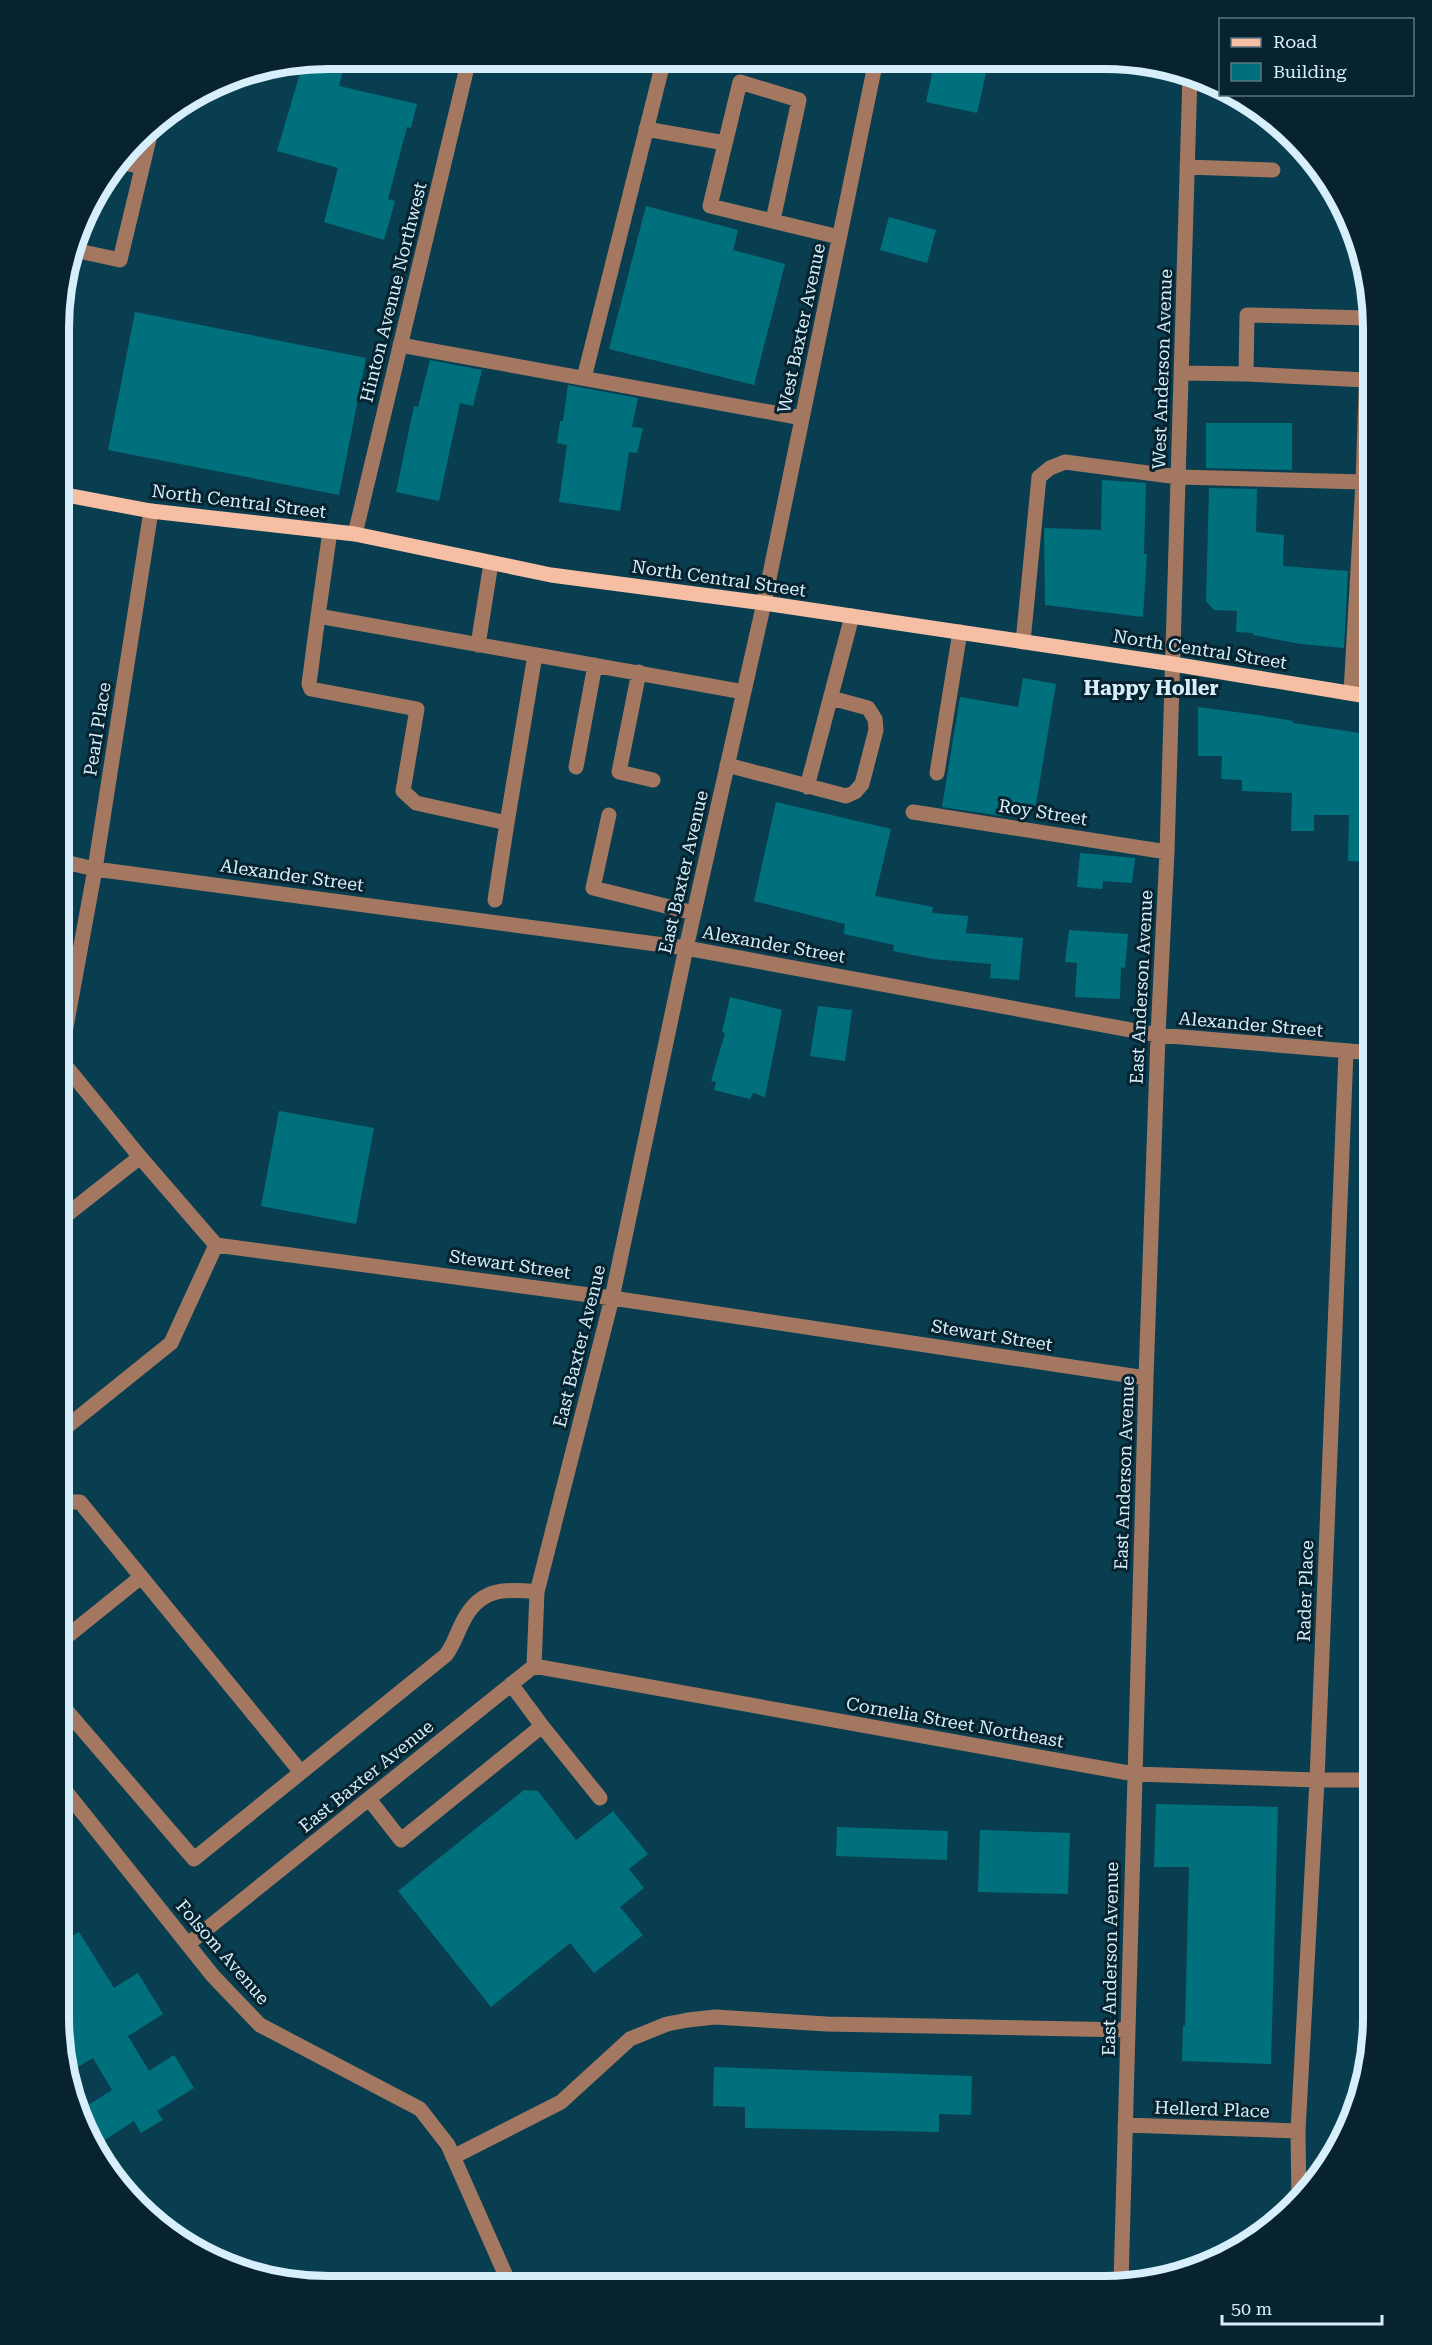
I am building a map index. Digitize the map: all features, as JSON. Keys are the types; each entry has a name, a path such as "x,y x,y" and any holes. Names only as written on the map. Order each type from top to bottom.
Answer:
{"main road":[{"name":"North Central Street","path":"69,496 151,511 355,534 550,574 960,632 1363,695"}],"street":[{"name":"Hinton Avenue Northwest","path":"355,534 467,69"},
{"path":"584,378 661,69"},
{"name":"West Baxter Avenue","path":"764,603 874,69"},
{"path":"772,220 799,100 740,82 710,206 839,237"},
{"name":"West Anderson Avenue","path":"1173,664 1190,84"},
{"path":"646,129 725,143"},
{"path":"81,252 120,260 148,142"},
{"path":"128,163 141,167"},
{"path":"1187,167 1273,170"},
{"path":"1246,374 1247,315 1362,312"},
{"path":"400,345 802,418"},
{"path":"1182,373 1363,380"},
{"path":"1023,642 1039,477 1050,468 1065,462 1179,477 1363,482 1351,693"},
{"name":"Pearl Place","path":"69,1011 95,869 151,511"},
{"path":"330,531 309,684 311,689 417,710 403,791 416,803 507,824"},
{"path":"478,645 491,562"},
{"name":"East Baxter Avenue","path":"188,1944 534,1666 537,1592 612,1298 686,948 764,603"},
{"path":"318,616 744,692"},
{"path":"807,787 852,616"},
{"path":"937,773 960,632"},
{"path":"495,900 535,655"},
{"name":"East Anderson Avenue","path":"1121,2275 1146,1378 1173,664"},
{"path":"576,767 595,665"},
{"path":"639,672 619,772 653,780"},
{"path":"727,765 846,796 855,792 862,784 876,730 875,719 868,708 831,698"},
{"name":"Roy Street","path":"913,812 1167,852"},
{"path":"609,815 593,888 694,913"},
{"name":"Alexander Street","path":"69,863 95,869 686,948 1158,1035 1363,1053"},
{"name":"Rader Place","path":"1299,2188 1298,2131 1317,1780 1346,1052"},
{"path":"69,1071 216,1245 171,1343 69,1425"},
{"path":"69,1213 140,1157"},
{"name":"Stewart Street","path":"216,1245 612,1298 1146,1378"},
{"path":"69,1502 80,1502 300,1772"},
{"path":"69,1635 141,1577"},
{"path":"69,1714 194,1859 446,1655 453,1646 466,1615 483,1597 508,1589 537,1592"},
{"name":"Cornelia Street Northeast","path":"534,1666 1134,1774 1363,1780"},
{"path":"512,1684 542,1726 600,1798"},
{"path":"369,1799 401,1840 542,1726"},
{"name":"Folsom Avenue","path":"69,1795 213,1976 260,2025 420,2109 451,2151 506,2276"},
{"path":"451,2151 561,2103 630,2039 667,2024 688,2020 715,2017 827,2024 1128,2030"},
{"name":"Hellerd Place","path":"1125,2125 1298,2131"}],"building":[{"path":"343,69 339,86 417,104 411,128 407,127 388,199 395,201 384,240 324,222 338,168 277,151 301,71"},
{"path":"933,69 987,69 977,113 926,102"},
{"path":"646,206 738,230 733,250 785,264 754,385 609,349"},
{"path":"889,217 936,230 927,263 880,250"},
{"path":"135,312 366,358 339,495 108,450"},
{"path":"430,360 482,370 473,406 460,403 439,501 396,492 414,406 418,407"},
{"path":"568,385 638,398 632,427 643,428 637,453 629,452 620,511 559,502 567,445 557,443"},
{"path":"1206,423 1292,423 1292,470 1206,468"},
{"path":"1102,480 1146,483 1144,554 1147,554 1143,617 1045,605 1044,528 1101,530"},
{"path":"1209,488 1257,489 1256,532 1284,535 1283,566 1348,571 1344,648 1301,644 1253,635 1253,633 1236,632 1237,611 1214,610 1206,601"},
{"path":"1023,678 1056,684 1035,810 1003,805 1001,816 942,807 960,697 1018,707"},
{"path":"1198,707 1363,734 1363,862 1348,861 1349,815 1314,815 1314,831 1291,831 1292,793 1242,791 1242,780 1221,779 1222,756 1198,756"},
{"path":"776,802 891,829 875,896 933,907 932,913 968,916 966,933 1023,938 1019,980 990,978 991,964 933,959 893,951 894,945 844,934 845,924 754,901"},
{"path":"1080,853 1135,858 1132,883 1103,881 1102,889 1077,887"},
{"path":"1069,930 1128,934 1125,968 1121,967 1120,999 1075,997 1077,963 1065,962"},
{"path":"730,997 782,1010 765,1097 753,1093 750,1099 714,1090 716,1082 711,1081 725,1033 722,1032"},
{"path":"818,1006 852,1010 845,1061 810,1056"},
{"path":"279,1111 374,1128 356,1224 261,1206"},
{"path":"524,1790 538,1791 576,1840 613,1811 648,1854 629,1869 644,1888 620,1907 643,1935 594,1973 570,1943 491,2007 398,1891"},
{"path":"1156,1804 1278,1807 1271,2064 1182,2061 1189,1867 1154,1867"},
{"path":"837,1827 948,1831 947,1860 836,1856"},
{"path":"980,1830 1070,1833 1068,1894 978,1892"},
{"path":"79,1932 114,1988 138,1973 163,2014 128,2036 149,2071 174,2055 194,2088 157,2111 163,2120 141,2133 134,2121 101,2142 85,2107 112,2090 93,2058 74,2069 69,2017 69,1938"},
{"path":"714,2067 972,2076 971,2115 939,2114 939,2132 745,2128 745,2107 713,2106"}],"district":[{"name":"Happy Holler","path":"1151,688"}]}
